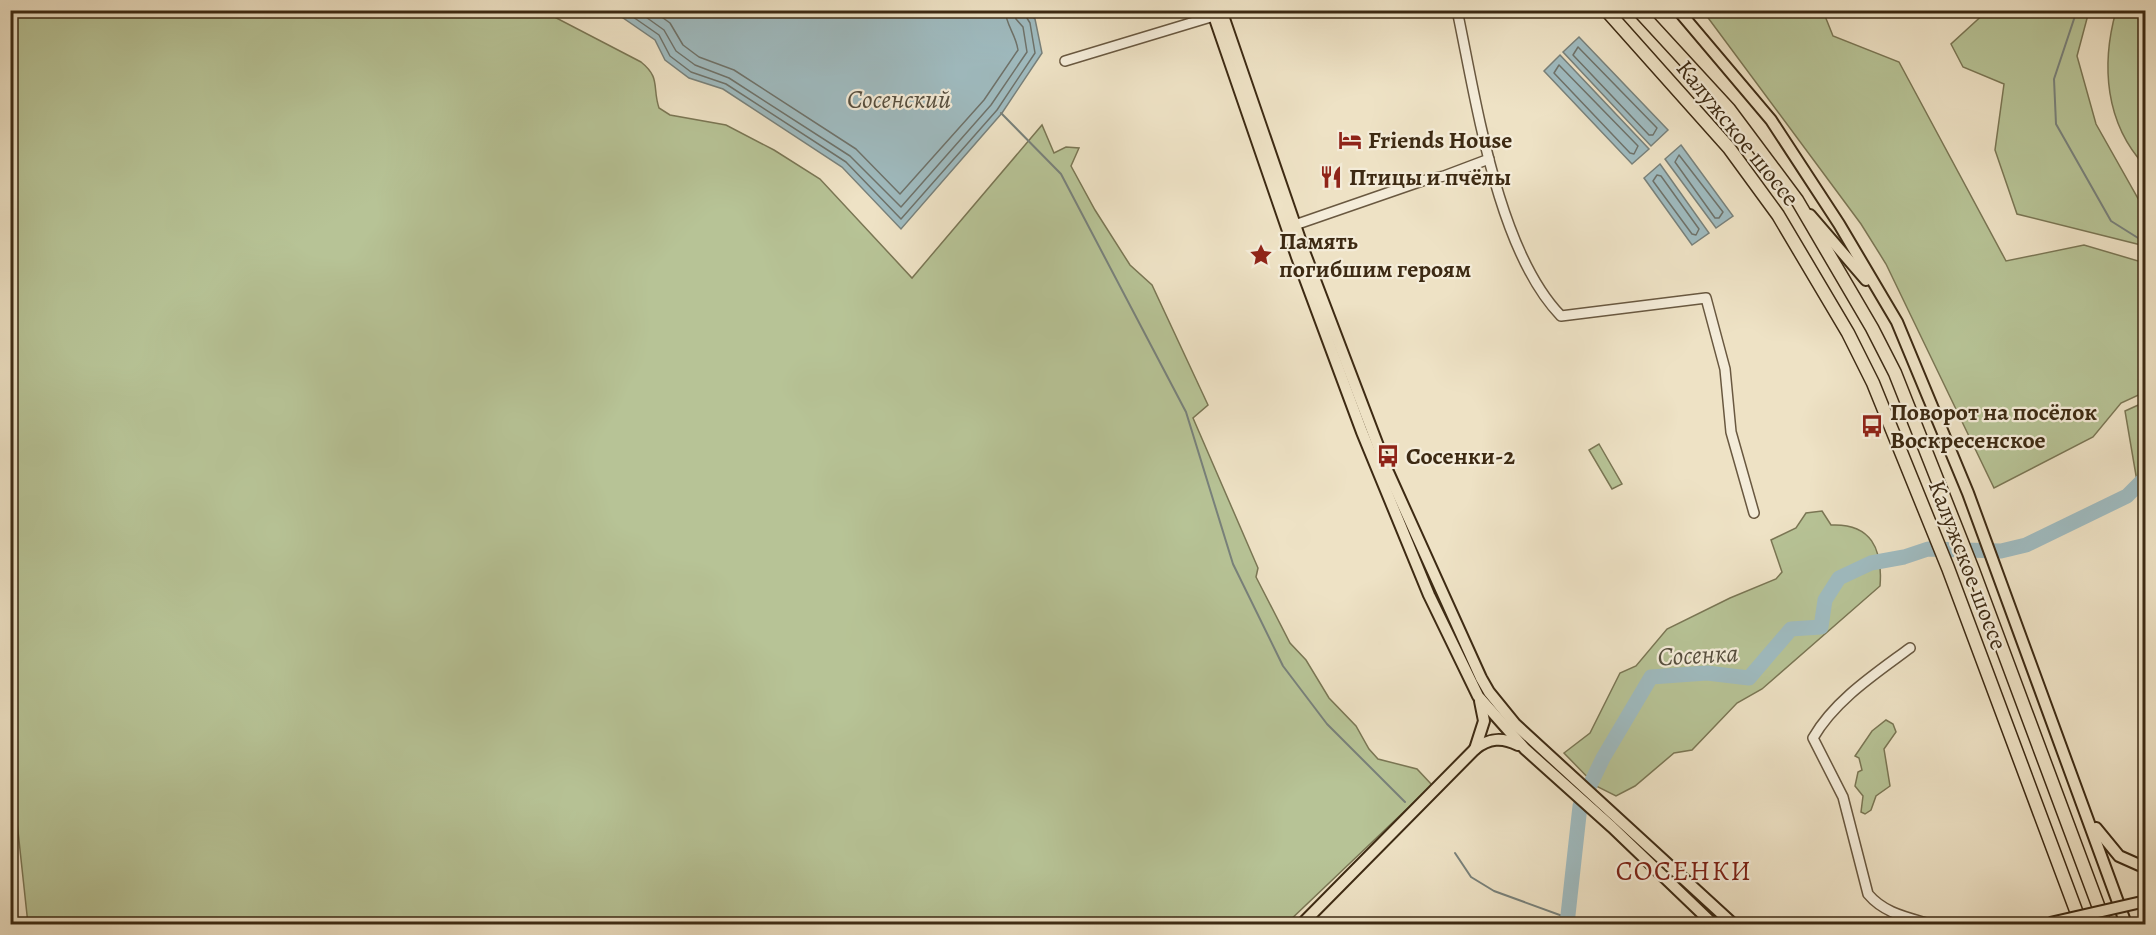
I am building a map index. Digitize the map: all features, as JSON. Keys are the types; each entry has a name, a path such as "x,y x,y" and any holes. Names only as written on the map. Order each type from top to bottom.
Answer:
{"highway":[{"name":"Калужское шоссе","path":"1606,10 1729,148 1778,215 1823,288 1873,382 1948,568 2081,924"},
{"name":"Калужское шоссе","path":"1638,10 1729,109 1797,200 1872,327 1895,374 1973,570 2105,924"}],"main road":[{"path":"1678,10 1771,120 1839,224 1886,304 1923,381 1968,493 2126,924"},
{"path":"1215,12 1389,497 1429,595 1478,696 1484,721 1475,749"},
{"path":"1797,200 1886,304"},
{"path":"1290,226 1388,472 1481,678 1515,724 1567,779 1733,924"},
{"path":"1478,696 1525,749 1567,779"},
{"path":"1302,924 1475,749 1483,743 1497,739 1525,749"},
{"path":"2089,818 2120,856 2145,868"},
{"path":"1616,823 1713,924"},
{"path":"2046,924 2145,901"}],"street":[{"path":"1457,10 1489,159 1510,230 1549,303 1561,316 1706,298 1725,369 1731,432 1754,513"},
{"path":"1065,61 1215,12"},
{"path":"1290,226 1489,159"},
{"path":"1910,648 1865,681 1821,724 1813,738 1844,797 1868,894 1889,912 1930,924"}],"green space":[{"path":"10,11 543,11 641,62 654,78 659,108 670,115 726,125 774,150 820,179 912,278 1042,125 1054,153 1066,147 1079,148 1071,166 1095,210 1130,265 1152,285 1208,405 1193,418 1258,568 1256,577 1290,643 1306,660 1329,698 1356,726 1369,749 1378,759 1417,769 1432,785 1286,924 28,924 10,757"},
{"path":"1703,11 1823,11 1833,36 1899,62 2006,261 2084,245 2145,263 2145,392 2121,403 2093,437 1994,488 1886,264 1861,224"},
{"path":"1987,11 2089,11 2077,56 2096,124 2145,211 2145,246 2017,214 1995,150 2004,84 1963,67 1951,44"},
{"path":"2116,11 2145,11 2145,166 2121,131 2110,93 2109,52"},
{"path":"2145,402 2145,496 2140,499 2125,411"},
{"path":"1599,444 1622,484 1612,489 1589,450"},
{"path":"1822,511 1831,525 1856,528 1872,541 1879,561 1880,586 1762,689 1737,703 1692,750 1674,753 1635,786 1616,796 1596,786 1564,753 1590,733 1620,673 1636,666 1667,629 1730,598 1776,579 1782,572 1771,540 1796,528 1806,513"},
{"path":"1886,720 1893,724 1896,732 1884,749 1890,786 1876,796 1871,810 1865,814 1861,812 1863,796 1855,786 1858,772 1862,770 1859,758 1855,756 1872,731"}],"water":[{"name":"Сосенский","path":"613,11 1025,11 1035,19 1042,53 1002,113 901,229 842,167 723,89 689,78 665,60 655,40"},
{"path":"1579,37 1668,130 1651,146 1563,52"},
{"path":"1560,55 1649,149 1632,164 1544,71"},
{"path":"1681,145 1733,216 1716,228 1665,159"},
{"path":"1660,164 1709,233 1692,245 1644,178"}],"waterway":[{"path":"2077,10 2054,79 2056,124 2111,221 2146,243"},
{"path":"1001,113 1061,174 1186,412 1233,564 1283,666 1327,724 1405,802"},
{"name":"Сосенка","path":"1567,924 1580,806 1603,758 1651,677 1707,673 1749,678 1791,629 1821,627 1825,600 1839,578 1871,563 1904,557 1928,549 2001,551 2026,545 2127,496 2146,477"},
{"path":"1455,853 1471,877 1494,891 1568,918"}],"place":[{"name":"Friends House","path":"1350,140"},
{"name":"Птицы и пчёлы","path":"1331,177"},
{"name":"Память погибшим героям","path":"1261,255"},
{"name":"Поворот на посёлок Воскресенское","path":"1872,426"},
{"name":"Сосенки-2","path":"1388,456"}],"district":[{"name":"СОСЕНКИ","path":"1684,871"}]}
